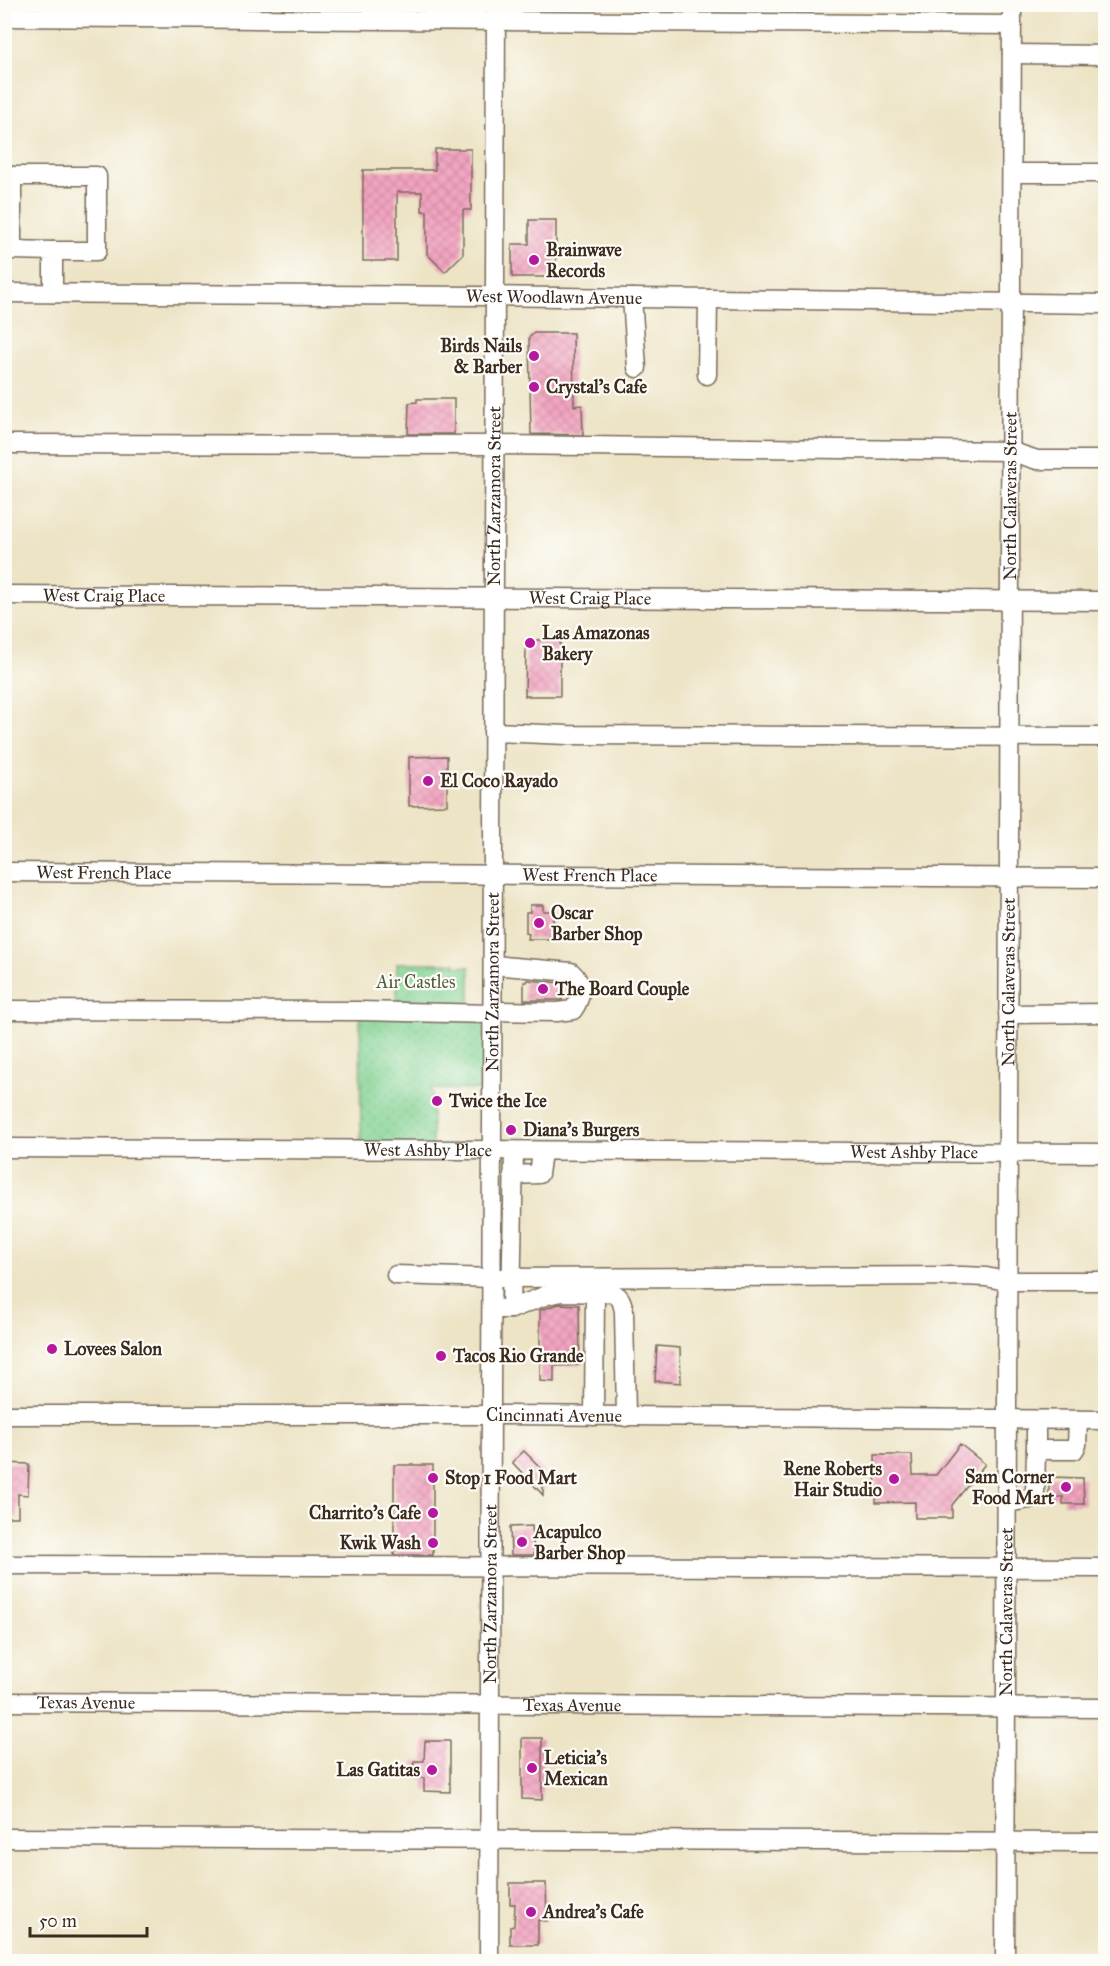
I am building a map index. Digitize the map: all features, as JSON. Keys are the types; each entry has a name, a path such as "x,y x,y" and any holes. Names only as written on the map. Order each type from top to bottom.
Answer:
{"street":[{"name":"North Calaveras Street","path":"1005,1962 1012,4"},
{"path":"4,17 496,13 1012,25"},
{"name":"North Zarzamora Street","path":"489,1962 496,13"},
{"path":"1012,54 1106,55"},
{"path":"1011,173 1106,173"},
{"path":"8,176 97,176 97,251 53,251 12,250 8,176"},
{"path":"53,251 53,293"},
{"name":"West Woodlawn Avenue","path":"4,293 495,296 1106,304"},
{"path":"632,298 637,368"},
{"path":"707,375 708,299"},
{"path":"4,444 495,445 1010,451 1037,459 1106,460"},
{"name":"West Craig Place","path":"4,595 1106,601"},
{"path":"494,732 567,735 1106,737"},
{"name":"West French Place","path":"4,872 1106,878"},
{"path":"4,1010 557,1012 573,1010 579,1002 580,990 577,977 571,972 493,965"},
{"path":"1008,1014 1106,1013"},
{"name":"West Ashby Place","path":"4,1148 1106,1153"},
{"path":"511,1309 514,1151"},
{"path":"513,1175 539,1174 542,1152"},
{"path":"396,1275 492,1278 963,1276 1006,1281 1106,1281"},
{"path":"492,1309 511,1309 547,1295 563,1292 618,1295 624,1311 626,1416"},
{"path":"594,1416 595,1293"},
{"name":"Cincinnati Avenue","path":"4,1414 1106,1420"},
{"path":"1006,1503 1030,1499 1035,1492 1036,1420"},
{"path":"1006,1465 1074,1450 1077,1445 1078,1420"},
{"path":"4,1565 1106,1568"},
{"name":"Texas Avenue","path":"4,1702 1106,1708"},
{"path":"4,1838 1106,1842"}],"green space":[{"name":"Air Castles","path":"397,963 456,963 456,966 470,967 470,1004 397,1001"},
{"path":"360,1011 492,1014 492,1090 432,1089 432,1151 361,1150"}],"building":[{"path":"435,149 471,149 471,210 463,210 463,254 445,272 427,254 427,211 422,211 422,192 397,192 397,261 363,261 363,170 435,170"},
{"name":"Brainwave Records","path":"529,220 556,220 556,277 512,277 512,244 529,244"},
{"path":"534,333 573,333 574,406 582,405 583,435 531,434 529,338"},
{"path":"417,399 454,399 454,434 408,434 409,403 417,402"},
{"path":"534,640 560,640 560,696 525,696 526,647"},
{"name":"El Coco Rayado","path":"447,756 447,805 409,806 409,757"},
{"name":"Oscar Barber Shop","path":"530,905 543,905 543,911 553,911 551,939 528,939 526,912 530,912"},
{"name":"The Board Couple","path":"527,980 562,983 562,1000 524,1000 524,982"},
{"path":"559,1304 579,1305 580,1365 554,1366 554,1382 540,1381 540,1310"},
{"path":"657,1346 680,1348 681,1383 655,1381"},
{"path":"960,1444 985,1464 952,1505 952,1518 915,1518 915,1502 876,1503 875,1455 912,1455 913,1475 936,1475"},
{"path":"524,1451 543,1470 543,1495 512,1462"},
{"path":"4,1463 29,1464 28,1495 18,1494 18,1517 4,1517"},
{"path":"394,1465 433,1465 433,1555 394,1555"},
{"name":"Sam Corner Food Mart","path":"1049,1477 1083,1478 1084,1504 1063,1504 1063,1497 1049,1497"},
{"name":"Acapulco Barber Shop","path":"532,1526 534,1555 511,1555 510,1527"},
{"name":"Leticia's Mexican","path":"522,1738 542,1738 542,1800 522,1799"},
{"name":"Las Gatitas","path":"425,1741 450,1741 450,1792 424,1791 424,1778 413,1778 414,1761 424,1761"},
{"name":"Andrea's Cafe","path":"510,1883 546,1883 547,1921 538,1920 538,1945 510,1945 510,1927 514,1926 515,1904 510,1904"}],"place":[{"name":"Brainwave Records","path":"534,260"},
{"name":"Birds Nails & Barber","path":"534,356"},
{"name":"Crystal's Cafe","path":"534,387"},
{"name":"Las Amazonas Bakery","path":"530,643"},
{"name":"El Coco Rayado","path":"428,781"},
{"name":"Oscar Barber Shop","path":"539,923"},
{"name":"The Board Couple","path":"543,989"},
{"name":"Twice the Ice","path":"437,1101"},
{"name":"Diana's Burgers","path":"511,1130"},
{"name":"Lovees Salon","path":"52,1349"},
{"name":"Tacos Rio Grande","path":"441,1356"},
{"name":"Stop 1 Food Mart","path":"433,1478"},
{"name":"Rene Roberts Hair Studio","path":"894,1479"},
{"name":"Sam Corner Food Mart","path":"1066,1487"},
{"name":"Charrito's Cafe","path":"433,1513"},
{"name":"Acapulco Barber Shop","path":"522,1542"},
{"name":"Kwik Wash","path":"433,1543"},
{"name":"Leticia's Mexican","path":"532,1768"},
{"name":"Las Gatitas","path":"432,1770"},
{"name":"Andrea's Cafe","path":"531,1912"}]}
